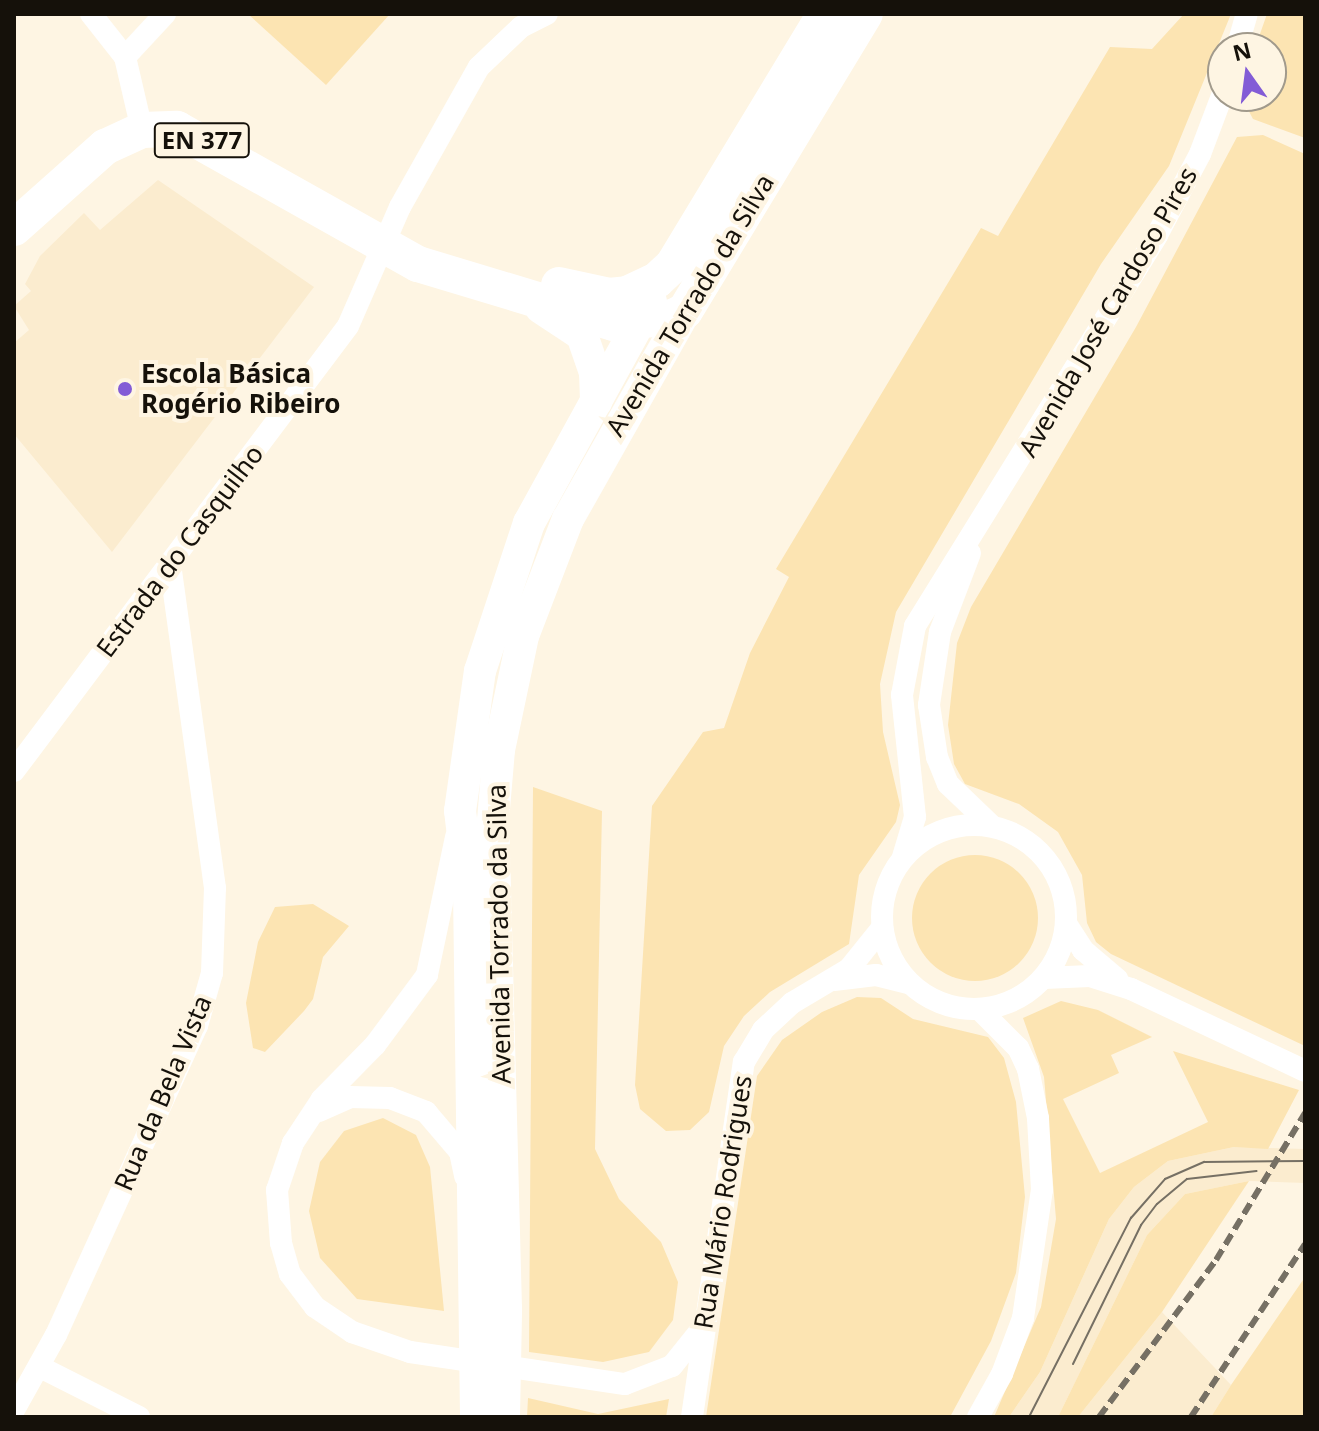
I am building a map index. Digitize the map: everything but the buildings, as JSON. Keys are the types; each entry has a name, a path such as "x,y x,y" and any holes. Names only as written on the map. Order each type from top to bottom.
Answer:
{"main road":[{"name":"Avenida Torrado da Silva","path":"476,1417 491,1274 475,1218 469,886 460,811 480,671 529,523 638,323 825,14"},
{"name":"Avenida Torrado da Silva","path":"504,1417 491,1274 493,820 513,677 568,519 685,311 865,14"},
{"name":"EN 377","path":"17,223 93,156 142,130 189,133 385,249 505,293 598,320 638,323 685,311"},
{"name":"EN 377","path":"385,249 609,296 642,290 673,265"},
{"path":"505,293 559,315 582,335 595,372 596,402"},
{"path":"568,519 583,468 639,354 638,323 631,311 609,296"}],"street":[{"path":"91,14 125,57 142,130"},
{"path":"125,57 165,14"},
{"name":"Estrada do Casquilho","path":"14,771 348,326 385,249 400,207 479,67 521,27 547,14"},
{"name":"Avenida José Cardoso Pires","path":"903,857 915,817 903,722 906,658 929,597 981,526 1182,192 1215,112"},
{"name":"Avenida José Cardoso Pires","path":"981,526 940,632 929,705 937,757 948,784 992,826"},
{"name":"Rua da Bela Vista","path":"14,1410 40,1367 197,1026 217,946 215,888 170,563"},
{"path":"460,811 427,975 375,1045 322,1099 293,1143 277,1190 287,1264 315,1307 352,1332 410,1352 625,1384 672,1366 704,1326"},
{"path":"1067,925 1060,953 1044,978 1015,1000 980,1010 941,1003 908,983 895,967 882,928 890,879 903,857 943,830 992,826 1017,835 1039,851 1056,873 1067,925 1097,965 1131,989"},
{"name":"Rua Mário Rodrigues","path":"692,1417 744,1062 763,1030 792,1003 849,969 882,928"},
{"name":"Rua Mário Rodrigues","path":"833,980 876,975 908,983"},
{"path":"1044,978 1090,976 1131,989 1305,1071"},
{"path":"978,1417 1002,1374 1023,1318 1042,1190 1038,1118 1028,1069 1018,1048 980,1010"},
{"path":"293,1143 321,1109 350,1097 390,1098 426,1112 460,1152 475,1218"},
{"path":"40,1367 139,1417"}],"shaded area":[{"path":"248,14 390,14 326,85"},
{"path":"1184,14 1231,14 1224,32 1207,32 1207,73 1169,166 1101,264 896,612 880,684 883,732 900,805 896,822 859,875 849,944 770,992 744,1016 724,1046 709,1112 690,1130 666,1131 640,1109 635,1085 652,806 703,732 724,728 750,653 789,577 776,569 981,228 998,236 1110,47 1152,49"},
{"path":"1267,14 1305,14 1305,138 1253,119 1249,112 1287,112 1287,32 1261,32"},
{"path":"1263,135 1305,154 1305,1046 1111,954 1096,942 1087,923 1082,875 1058,832 1019,804 965,784 954,764 948,725 957,643 971,607 1136,327 1237,137"},
{"name":"Escola Básica Rogério Ribeiro","path":"158,180 314,287 112,552 14,434 14,343 29,330 14,306 31,291 25,284 40,256 84,213 100,230"},
{"path":"533,787 602,811 595,1149 619,1199 661,1242 678,1282 673,1320 649,1352 603,1362 529,1352"},
{"path":"975,855 999,860 1019,874 1033,894 1038,918 1033,942 1019,962 999,976 975,981 951,976 931,962 917,942 912,918 917,894 931,874 951,860"},
{"path":"313,904 349,926 323,957 313,999 304,1011 265,1052 253,1048 246,1003 258,942 275,907"},
{"path":"857,997 881,998 913,1019 988,1037 1004,1058 1016,1102 1025,1197 1016,1273 991,1341 950,1417 706,1417 757,1076 782,1040 822,1012"},
{"path":"1061,1001 1098,1010 1152,1037 1111,1055 1119,1073 1063,1099 1100,1173 1208,1122 1173,1051 1299,1090 1268,1149 1234,1147 1168,1161 1134,1187 1109,1219 1040,1372 1009,1417 994,1417 1041,1307 1056,1219 1044,1077 1023,1018"},
{"path":"383,1118 416,1135 430,1167 444,1311 357,1299 320,1258 309,1211 320,1162 344,1131"},
{"path":"1234,1147 1305,1149 1305,1183 1249,1181 1185,1194 1147,1235 1058,1417 1009,1417 1040,1372 1109,1219 1134,1187 1168,1161"},
{"path":"1249,1181 1162,1312 1078,1417 1058,1417 1147,1235 1185,1194"},
{"path":"1305,1277 1305,1417 1211,1417 1231,1385"},
{"path":"1162,1312 1231,1385 1211,1417 1078,1417"},
{"path":"528,1398 598,1414 669,1399 666,1417 527,1417"}],"tram line":[{"path":"1029,1417 1131,1218 1165,1179 1204,1162 1305,1161"},
{"path":"1073,1364 1141,1225 1157,1204 1187,1179 1257,1171"}],"railway":[{"path":"1099,1417 1216,1260 1305,1113"},
{"path":"1191,1417 1305,1244"}],"place":[{"name":"Escola Básica Rogério Ribeiro","path":"125,389"}]}
